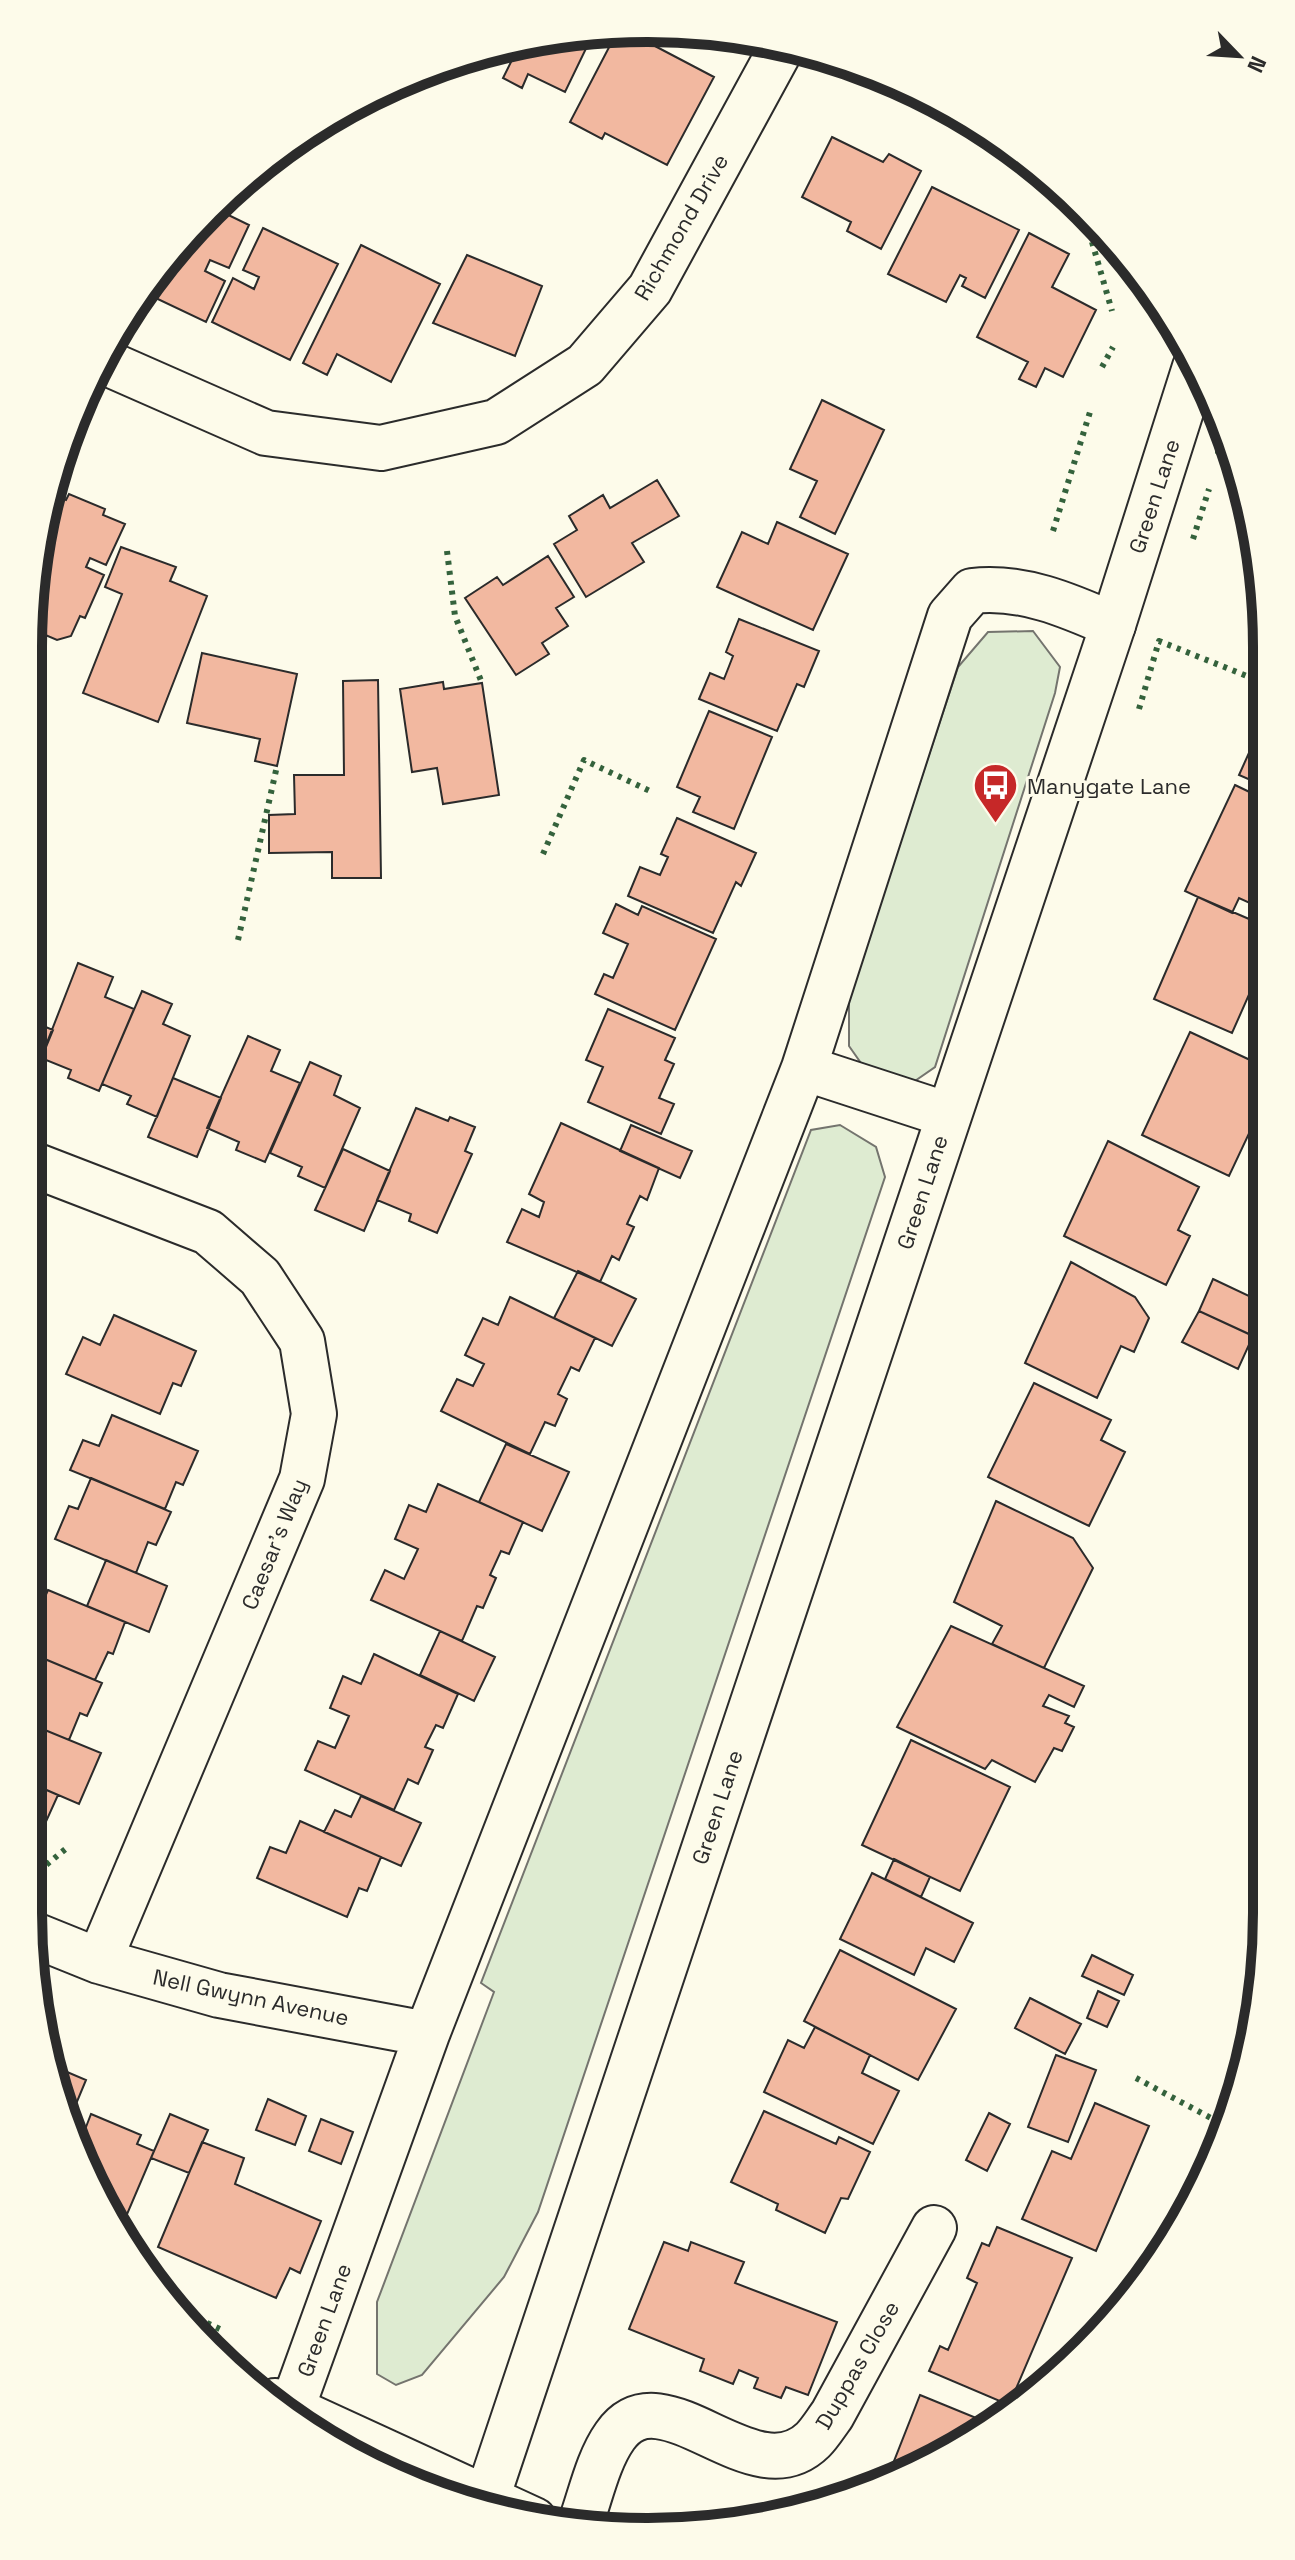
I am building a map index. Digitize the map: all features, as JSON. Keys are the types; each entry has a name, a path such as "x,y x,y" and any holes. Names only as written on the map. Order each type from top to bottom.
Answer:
{"street":[{"name":"Richmond Drive","path":"112,365 266,433 381,448 496,422 585,365 650,289 777,57"},
{"name":"Green Lane","path":"488,2496 1113,625 1191,380"},
{"name":"Green Lane","path":"287,2398 804,1068 950,616 972,591 996,588 1029,594 1113,625"},
{"name":"Green Lane","path":"804,1068 948,1115"},
{"name":"Caesar's Way","path":"42,1168 208,1232 260,1277 302,1341 314,1414 302,1479 99,1961"},
{"name":"Nell Gwynn Avenue","path":"43,1938 99,1961 219,1995 427,2034"},
{"name":"Duppas Close","path":"584,2515 607,2450 617,2433 634,2419 658,2415 677,2420 757,2455 787,2454 812,2441 832,2415 934,2228"},
{"path":"327,2426 444,2482"}],"green space":[{"path":"1033,631 1060,667 1055,693 935,1067 912,1083 868,1073 849,1046 849,997 958,667 988,632"},
{"path":"840,1125 876,1147 885,1177 538,2212 504,2277 422,2375 396,2385 377,2374 377,2302 494,1992 481,1983 811,1130"}],"building":[{"path":"655,42 653,45 714,77 667,165 605,133 602,139 570,122 611,43"},
{"path":"588,45 565,92 528,74 522,88 503,78 512,60 509,59"},
{"path":"832,137 883,162 889,154 921,171 881,249 847,231 851,222 802,197"},
{"path":"932,187 1019,230 985,298 962,286 966,278 960,275 946,302 888,274"},
{"path":"225,213 249,225 229,268 210,260 205,271 225,281 206,322 154,297 192,248"},
{"path":"263,228 338,264 290,360 212,322 233,278 254,289 259,277 243,270"},
{"path":"1029,233 1069,254 1052,287 1096,310 1063,377 1045,368 1036,387 1019,379 1028,362 977,337"},
{"path":"361,245 440,284 391,382 337,354 327,375 303,363"},
{"path":"467,255 542,286 515,356 433,323"},
{"path":"822,400 884,430 835,534 800,517 817,481 790,469"},
{"path":"657,480 679,516 632,543 644,562 586,597 554,544 577,530 569,516 603,495 610,508"},
{"path":"69,494 105,509 103,515 125,524 106,565 90,558 86,567 104,575 85,618 80,616 71,636 57,640 42,634 43,608 54,529 61,498 66,500"},
{"path":"777,522 848,554 813,630 717,587 742,532 768,544"},
{"path":"121,547 176,567 170,581 207,596 158,722 83,693 122,594 105,587"},
{"path":"548,556 574,597 556,608 568,626 542,643 549,654 516,675 465,598 497,577 503,585"},
{"path":"739,619 819,651 804,687 797,684 777,731 699,699 710,673 724,679 733,656 726,652"},
{"path":"202,653 297,674 277,766 255,761 260,739 187,723"},
{"path":"378,680 381,878 332,878 332,852 269,853 269,815 295,814 294,775 344,775 343,681"},
{"path":"443,682 444,689 482,683 499,795 443,804 437,768 412,772 400,689"},
{"path":"709,711 772,737 734,829 693,812 700,797 677,787"},
{"path":"1253,744 1253,781 1239,775"},
{"path":"1235,785 1253,794 1253,904 1239,898 1232,913 1185,891"},
{"path":"677,818 756,853 741,886 736,882 713,933 628,896 640,867 660,875 668,857 661,854"},
{"path":"1198,897 1253,921 1253,986 1232,1033 1154,999"},
{"path":"616,904 638,915 642,906 716,939 675,1030 595,994 604,974 613,978 628,944 603,933"},
{"path":"78,963 113,977 105,997 134,1009 99,1091 68,1078 71,1070 42,1058"},
{"path":"142,991 172,1004 163,1024 190,1036 157,1117 127,1104 131,1096 102,1084"},
{"path":"608,1009 675,1038 665,1060 674,1064 659,1098 674,1104 661,1134 588,1102 603,1067 586,1060"},
{"path":"42,1025 53,1030 42,1057"},
{"path":"1190,1032 1253,1061 1253,1127 1229,1176 1142,1135"},
{"path":"248,1036 280,1050 271,1071 300,1083 265,1162 236,1150 239,1142 207,1128"},
{"path":"310,1062 341,1076 334,1095 360,1108 325,1188 298,1176 302,1167 270,1153"},
{"path":"173,1078 221,1098 197,1157 148,1137"},
{"path":"416,1108 448,1121 450,1117 475,1127 465,1151 472,1154 437,1233 409,1221 411,1214 377,1200"},
{"path":"561,1123 659,1168 647,1200 640,1196 627,1224 634,1227 619,1260 612,1256 600,1282 507,1242 522,1209 539,1217 544,1202 529,1194"},
{"path":"631,1125 692,1151 680,1178 620,1151"},
{"path":"1108,1141 1199,1187 1178,1230 1190,1236 1166,1285 1064,1236"},
{"path":"343,1149 390,1171 364,1231 315,1210"},
{"path":"1071,1262 1135,1297 1149,1318 1134,1352 1121,1346 1097,1398 1025,1363"},
{"path":"578,1271 636,1299 612,1346 554,1318"},
{"path":"1213,1279 1253,1298 1253,1336 1199,1311"},
{"path":"510,1297 595,1338 579,1371 571,1367 558,1394 567,1399 555,1426 545,1422 530,1454 441,1411 457,1379 473,1386 484,1364 465,1355 483,1318 498,1325"},
{"path":"1199,1311 1253,1336 1238,1369 1182,1342"},
{"path":"114,1315 196,1351 181,1386 173,1383 160,1414 66,1374 83,1337 100,1345"},
{"path":"1034,1383 1111,1420 1101,1440 1125,1452 1089,1526 988,1477"},
{"path":"112,1415 198,1451 183,1485 176,1482 165,1509 70,1470 83,1440 99,1446"},
{"path":"506,1444 569,1472 542,1531 479,1502"},
{"path":"91,1478 171,1512 156,1545 148,1542 136,1573 55,1539 69,1506 78,1509"},
{"path":"438,1484 523,1522 509,1554 501,1551 490,1575 496,1578 483,1608 477,1606 462,1641 371,1600 385,1570 404,1579 418,1549 395,1539 409,1505 426,1512"},
{"path":"996,1501 1073,1538 1093,1568 1044,1668 992,1644 1002,1626 954,1602"},
{"path":"106,1560 167,1586 149,1632 87,1606"},
{"path":"48,1590 125,1622 113,1654 108,1652 95,1680 42,1658 42,1604"},
{"path":"951,1626 1084,1686 1074,1707 1049,1695 1043,1706 1069,1716 1065,1723 1074,1727 1062,1751 1054,1748 1035,1782 992,1760 985,1769 897,1727"},
{"path":"440,1631 495,1657 474,1701 420,1675"},
{"path":"374,1654 458,1694 443,1728 436,1725 425,1747 433,1750 418,1784 408,1779 394,1810 305,1770 318,1741 335,1748 349,1716 330,1708 343,1676 361,1684"},
{"path":"42,1658 102,1683 87,1716 80,1713 69,1740 42,1729"},
{"path":"42,1729 101,1753 79,1804 42,1788"},
{"path":"911,1740 1010,1787 960,1891 862,1845"},
{"path":"42,1788 58,1795 42,1825"},
{"path":"361,1796 421,1823 401,1866 324,1832 335,1810 351,1817"},
{"path":"300,1821 381,1857 367,1891 359,1888 347,1917 257,1878 270,1847 286,1853"},
{"path":"894,1859 930,1877 921,1897 885,1879"},
{"path":"872,1873 973,1923 954,1962 926,1948 914,1975 840,1939"},
{"path":"840,1950 956,2009 918,2080 804,2021"},
{"path":"1092,1955 1133,1975 1124,1995 1082,1976"},
{"path":"1098,1991 1119,2001 1107,2027 1087,2018"},
{"path":"1030,1998 1081,2024 1065,2054 1015,2028"},
{"path":"815,2027 870,2055 862,2073 899,2091 873,2144 764,2092 788,2040 804,2048"},
{"path":"1056,2055 1096,2070 1068,2142 1028,2127"},
{"path":"63,2070 86,2080 74,2108"},
{"path":"268,2099 306,2116 295,2145 256,2130"},
{"path":"1095,2103 1149,2126 1096,2251 1022,2219 1052,2151 1071,2159"},
{"path":"764,2111 836,2144 839,2137 870,2152 848,2199 841,2198 825,2233 776,2210 778,2204 731,2182"},
{"path":"989,2113 1010,2124 987,2171 966,2160"},
{"path":"91,2114 141,2135 137,2144 154,2151 125,2219 104,2180 84,2133"},
{"path":"170,2114 208,2130 189,2173 151,2158"},
{"path":"321,2119 353,2132 341,2164 309,2151"},
{"path":"202,2142 244,2158 235,2184 321,2221 300,2273 290,2268 276,2298 158,2247"},
{"path":"997,2227 1072,2258 1013,2395 1003,2402 929,2371 940,2346 948,2350 977,2283 967,2278 982,2243 989,2246"},
{"path":"664,2242 688,2251 691,2242 744,2262 735,2283 837,2322 808,2395 786,2387 781,2398 754,2388 758,2378 739,2370 733,2384 700,2371 704,2359 629,2329"},
{"path":"920,2395 979,2419 915,2456 892,2466"}],"hedge":[{"path":"1092,242 1112,311"},
{"path":"1102,367 1113,347"},
{"path":"1053,531 1090,412"},
{"path":"1219,448 1218,452 1221,453"},
{"path":"1193,539 1209,489"},
{"path":"447,551 455,616 482,683"},
{"path":"1139,709 1159,641 1253,678"},
{"path":"543,854 584,760 650,791"},
{"path":"238,940 277,766"},
{"path":"42,1863 46,1865 68,1847"},
{"path":"1136,2078 1216,2121"},
{"path":"198,2319 222,2330"}],"place":[{"name":"Manygate Lane","path":"996,825"}]}
